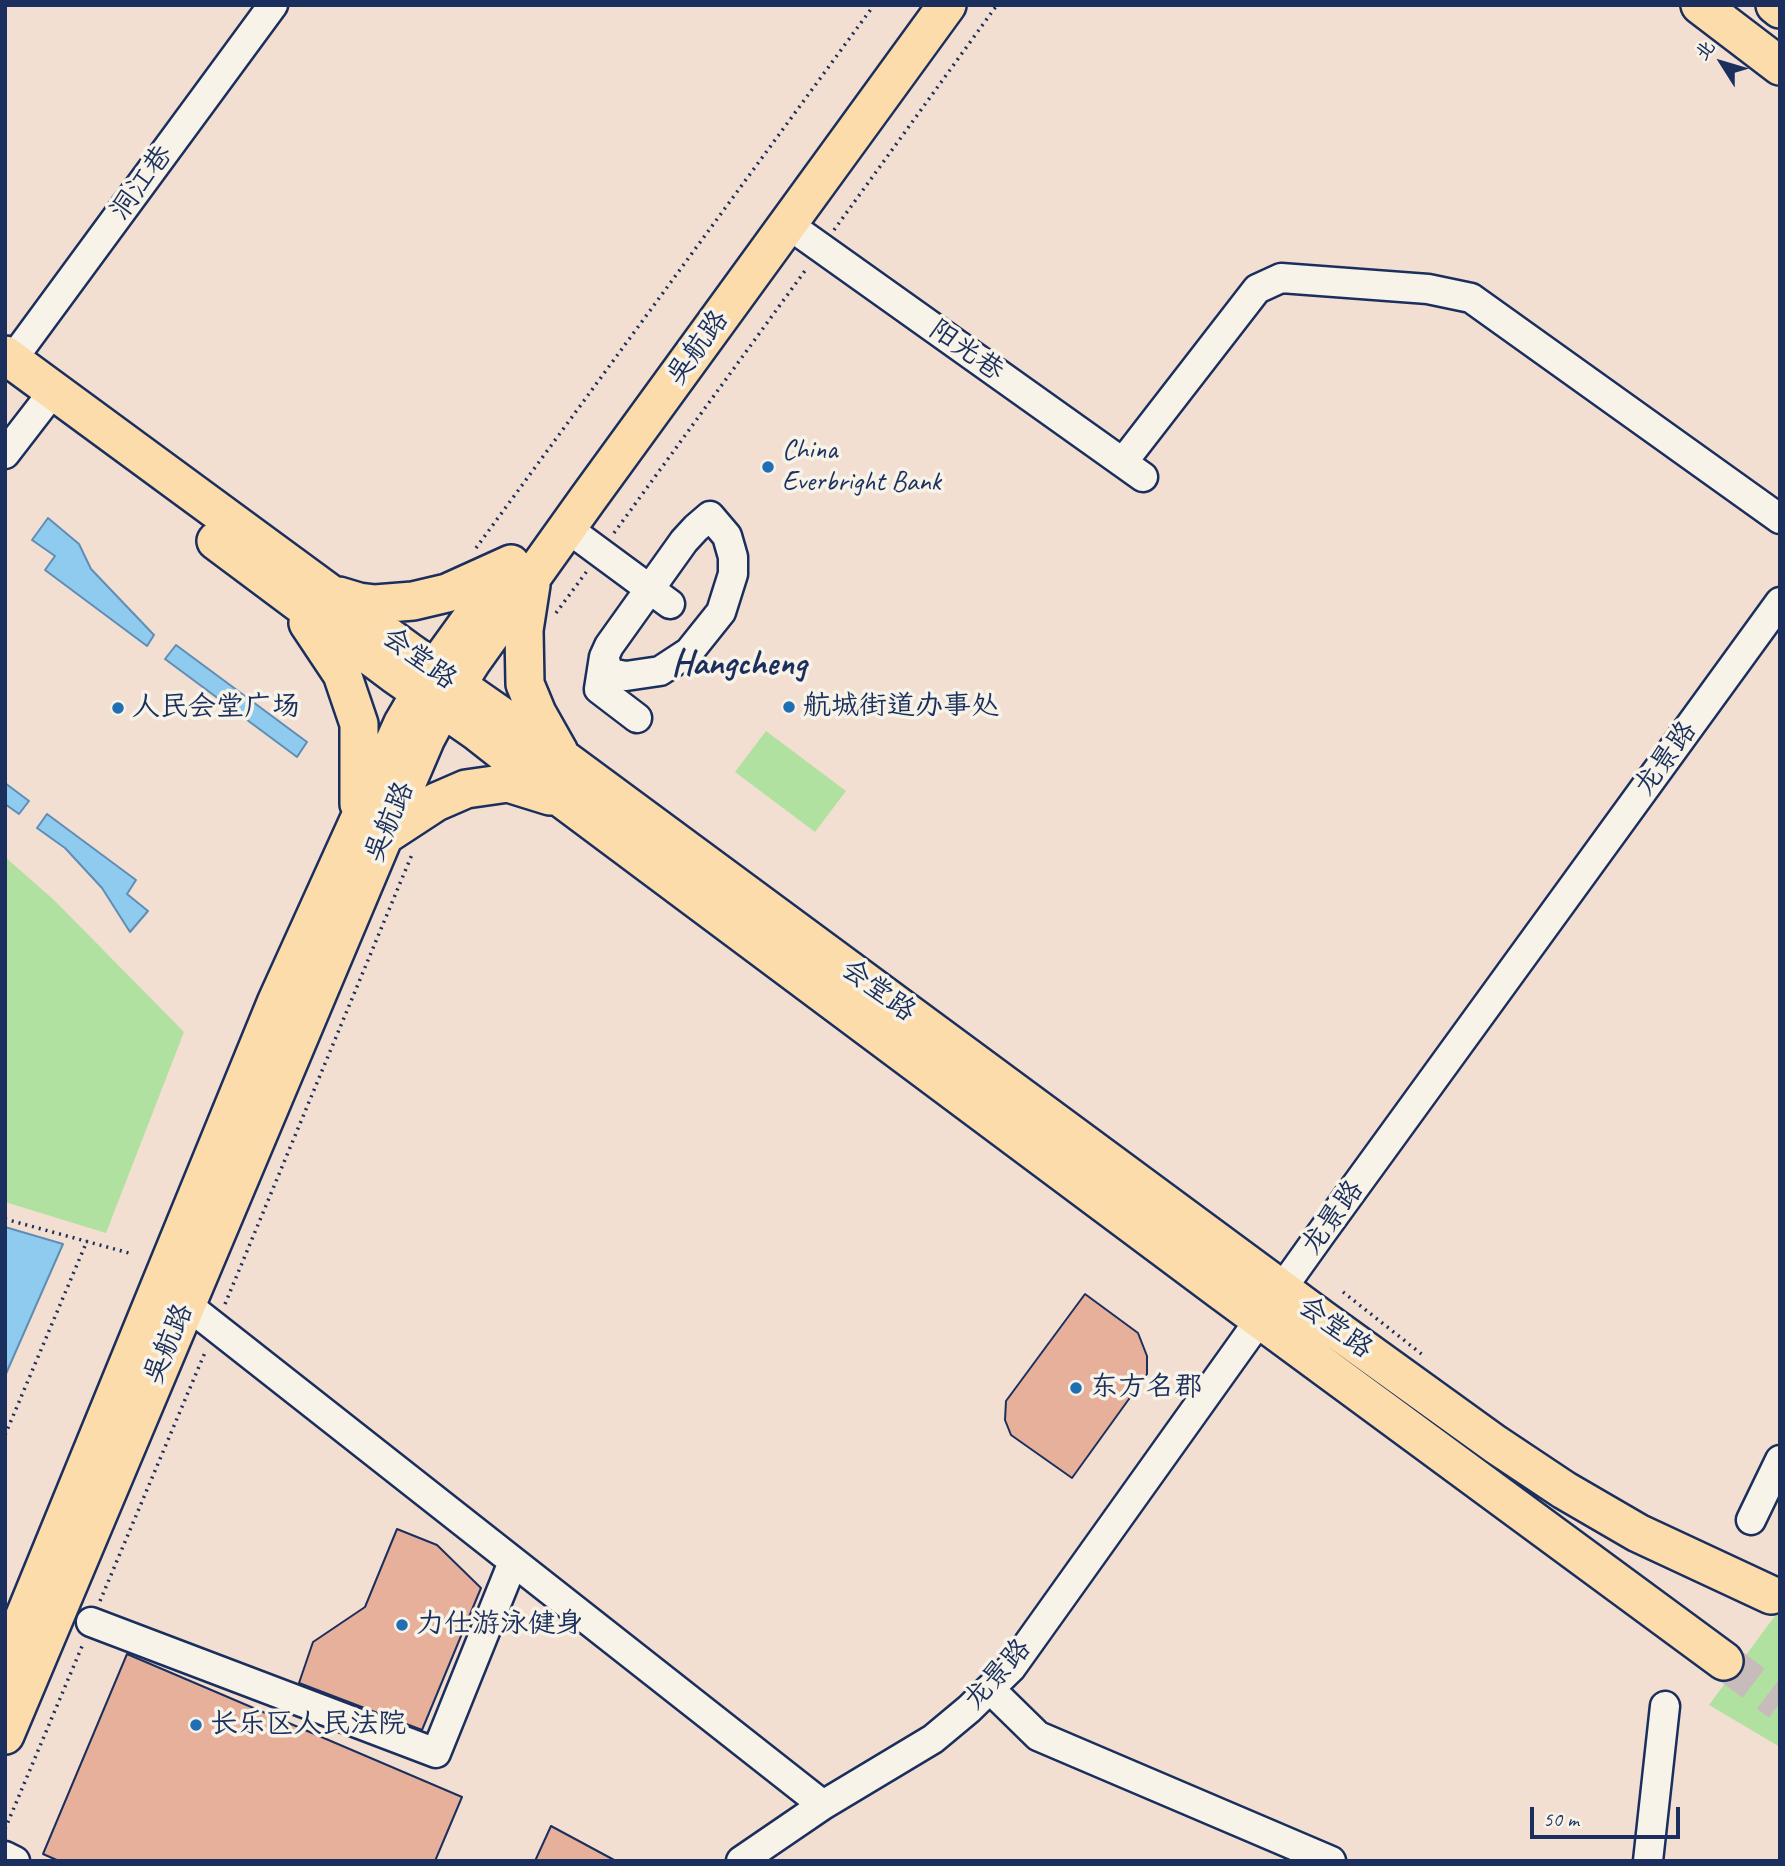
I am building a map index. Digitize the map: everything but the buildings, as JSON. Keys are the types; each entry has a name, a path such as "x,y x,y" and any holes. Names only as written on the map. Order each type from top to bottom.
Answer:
{"main road":[{"name":"吴航路","path":"5,1664 276,1003 371,830 426,738 438,689 915,5"},
{"name":"吴航路","path":"522,570 567,528 947,5"},
{"path":"1700,5 1780,66"},
{"path":"1775,5 1780,9"},
{"name":"会堂路","path":"7,364 42,406 283,593 438,689 566,761 1473,1428 1564,1490 1638,1534 1771,1595"},
{"name":"会堂路","path":"7,364 321,587 438,689 477,731 565,801 1220,1290 1724,1661"},
{"path":"321,587 359,602 413,601 522,570 525,684 550,739 566,761"},
{"path":"283,593 332,656 349,691 359,724 371,830 466,789 484,785 508,783 565,801"},
{"name":"吴航路","path":"5,1735 186,1304 371,830"}],"street":[{"name":"洞江巷","path":"7,364 272,5"},
{"name":"阳光巷","path":"789,225 1133,470 1257,289 1281,278 1428,289 1471,298 1780,519"},
{"path":"5,454 42,406"},
{"path":"604,657 608,673 626,676 660,671 689,652 721,612 733,574 733,557 727,536 710,516 684,541 660,596 609,646 604,657 599,689 637,718"},
{"path":"567,528 660,596"},
{"name":"龙景路","path":"741,1861 823,1805 933,1739 1011,1668 1282,1288 1780,602"},
{"path":"186,1304 823,1805"},
{"path":"1751,1520 1780,1460"},
{"path":"91,1622 436,1753 513,1562"},
{"path":"990,1689 1038,1736 1331,1861"},
{"path":"1648,1861 1664,1706"},
{"path":"5,1856 15,1861"}],"path":[{"path":"473,552 874,5"},
{"path":"552,618 997,5"},
{"path":"5,1219 129,1253"},
{"path":"5,1435 87,1241"}],"green space":[{"path":"766,731 846,791 815,832 735,772"},
{"path":"5,857 54,900 184,1032 106,1233 5,1202"},
{"path":"1780,1609 1780,1747 1709,1705"}],"water":[{"path":"48,518 79,544 91,569 154,635 147,646 45,570 55,556 32,540"},
{"path":"176,645 307,742 297,757 165,659"},
{"path":"5,783 29,801 19,814 5,804"},
{"path":"47,814 136,880 127,894 148,911 130,932 102,888 65,848 37,828"},
{"path":"5,1227 63,1244 5,1376"}],"tunnel":[{"path":"1724,1661 1780,1703"}],"place":[{"name":"China Everbright Bank","path":"768,467"},
{"name":"航城街道办事处","path":"789,707"},
{"name":"人民会堂广场","path":"118,708"},
{"name":"东方名郡","path":"1076,1388"},
{"name":"力仕游泳健身","path":"402,1625"},
{"name":"长乐区人民法院","path":"196,1725"}],"district":[{"name":"Hangcheng","path":"739,665"}]}
